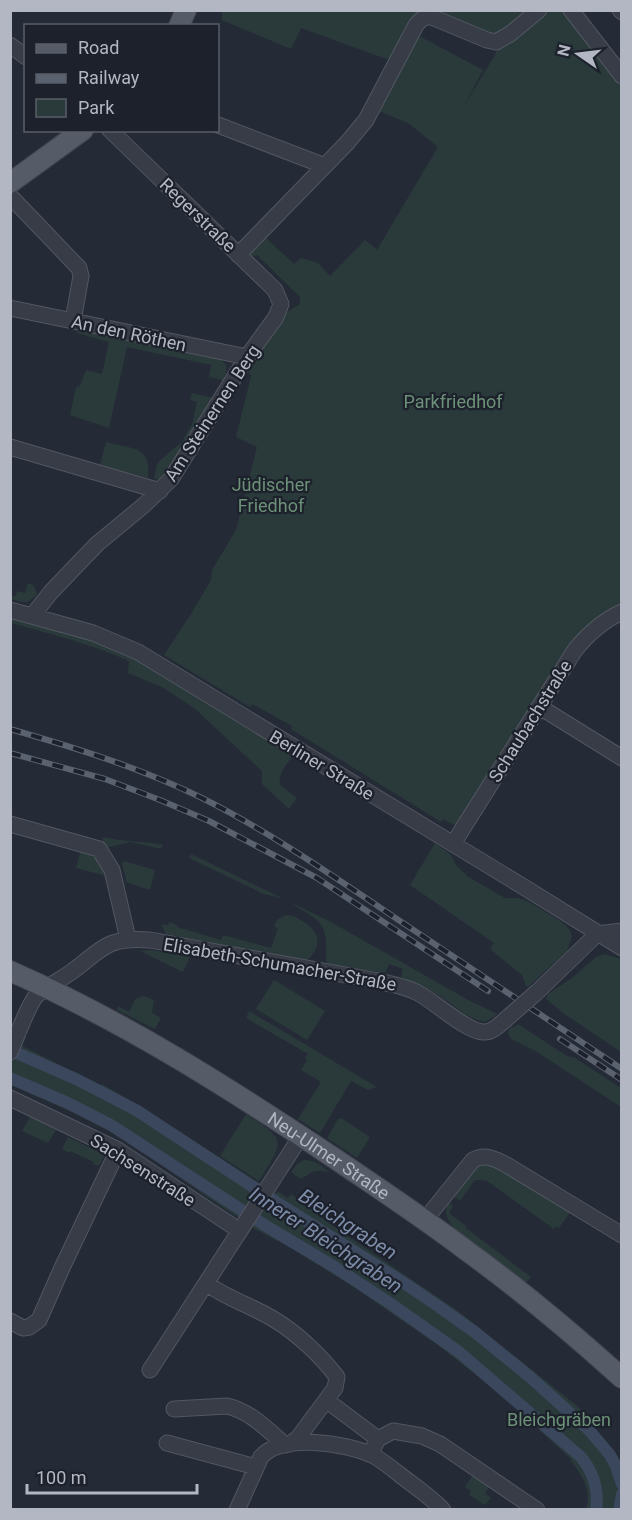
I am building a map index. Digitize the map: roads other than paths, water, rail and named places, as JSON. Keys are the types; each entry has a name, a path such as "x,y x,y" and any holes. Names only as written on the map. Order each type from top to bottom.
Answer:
{"main road":[{"path":"180,24 186,10"},
{"path":"10,183 80,132"},
{"name":"Neu-Ulmer Straße","path":"10,971 49,988 175,1055 301,1136 463,1248 537,1305 621,1378"}],"street":[{"path":"238,255 347,143 366,120 421,19 428,16 496,42 510,34 538,10"},
{"path":"571,10 621,76"},
{"path":"10,45 24,56"},
{"path":"219,125 325,166"},
{"name":"Regerstraße","path":"112,132 275,290 280,303"},
{"path":"10,196 79,268 81,276 73,321"},
{"name":"Am Steinernen Berg","path":"32,616 96,544 160,491 171,478 247,357 276,317 280,303"},
{"name":"An den Röthen","path":"10,308 247,357"},
{"path":"10,447 160,491"},
{"name":"Berliner Straße","path":"10,610 93,633 138,652 621,948"},
{"name":"Schaubachstraße","path":"453,844 581,642 598,625 621,612"},
{"path":"540,707 621,758"},
{"path":"10,824 99,849 112,870 128,939"},
{"path":"597,934 621,932"},
{"name":"Elisabeth-Schumacher-Straße","path":"13,1045 35,997 112,942 128,939 150,940 394,985 433,1001 470,1028 489,1031 537,993 597,934"},
{"name":"Sachsenstraße","path":"10,1098 118,1150 242,1228"},
{"path":"150,1370 301,1136"},
{"path":"17,1324 29,1327 39,1320 118,1150"},
{"path":"425,1220 473,1160 489,1157 505,1164 621,1235"},
{"path":"206,1283 218,1292 274,1319 318,1355 337,1377 335,1388 298,1438 288,1444"},
{"path":"326,1400 378,1438"},
{"path":"174,1409 227,1406 234,1408 252,1417 288,1444"},
{"path":"370,1454 378,1438 393,1431 422,1436 440,1444 537,1509"},
{"path":"167,1443 254,1472"},
{"path":"237,1509 261,1457 266,1452 288,1444 332,1443 370,1454 443,1509"}],"waterway":[{"name":"Bleichgraben","path":"10,1050 78,1080 136,1110 438,1306 476,1333 530,1377 589,1430 610,1455 622,1484"},
{"name":"Innerer Bleichgraben","path":"10,1078 68,1103 111,1125 266,1226 333,1266 459,1352 581,1457 594,1482 597,1495 596,1510"},
{"name":"Bleichgraben","path":"619,1510 622,1494"}],"railway":[{"path":"10,729 132,768 179,787 227,811 322,869 622,1069"},
{"path":"10,753 105,779 209,821 317,878 488,991"},
{"path":"560,1039 622,1080"}],"park label":[{"name":"Parkfriedhof","path":"453,401"},
{"name":"Jüdischer Friedhof","path":"271,494"},
{"name":"Bleichgräben","path":"559,1419"}]}
